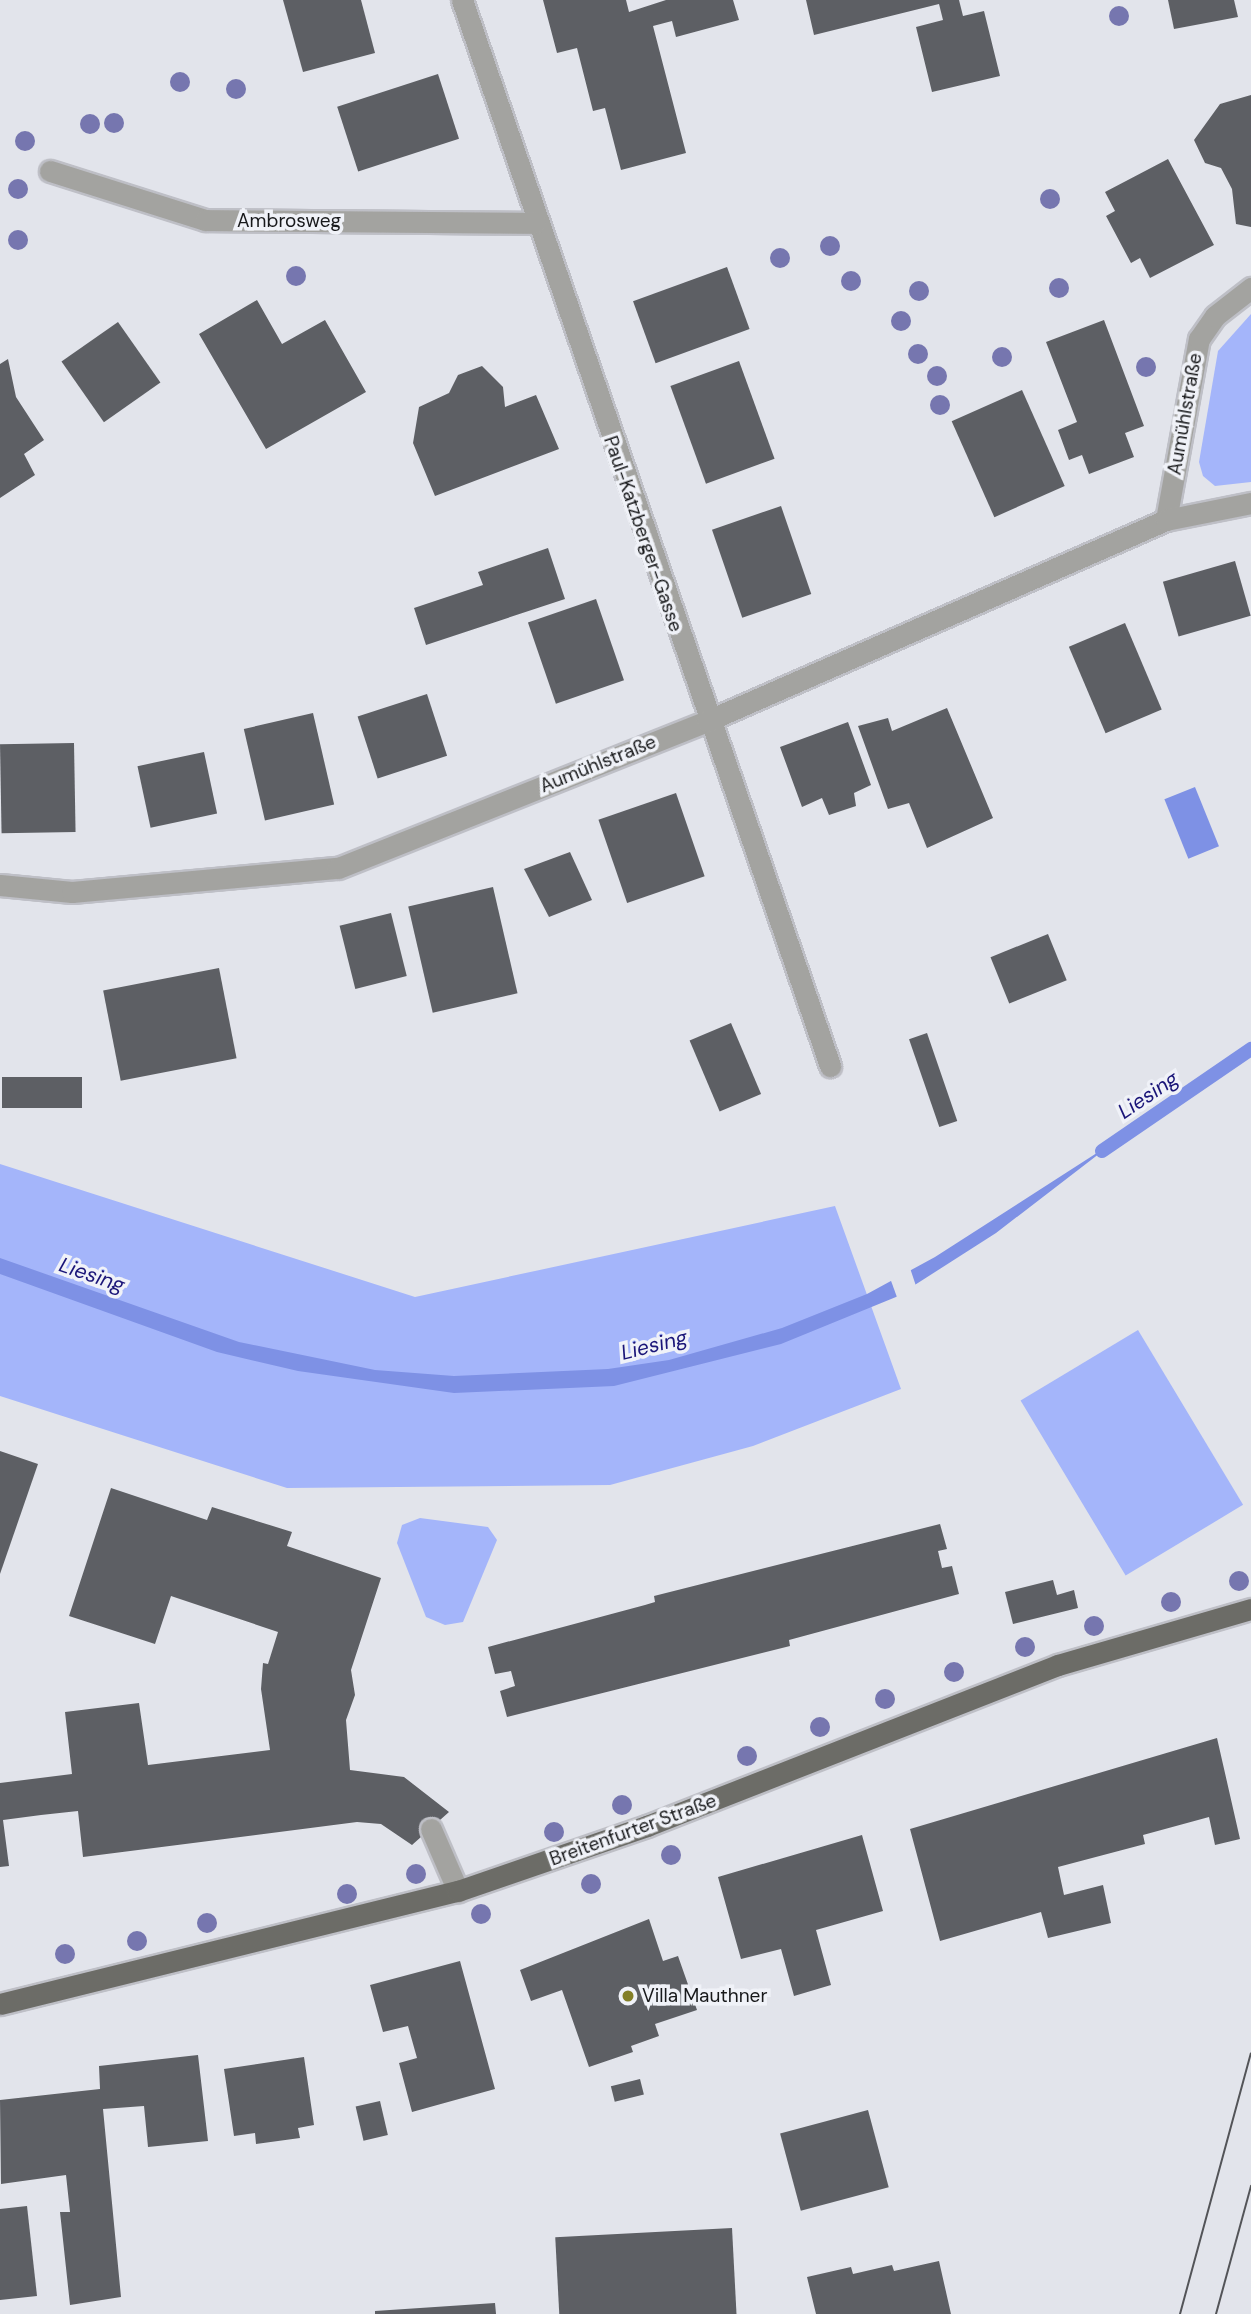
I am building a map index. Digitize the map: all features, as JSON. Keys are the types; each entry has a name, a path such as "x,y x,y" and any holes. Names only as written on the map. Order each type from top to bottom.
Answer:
{"main road":[{"name":"Breitenfurter Straße","path":"0,2004 458,1891 647,1826 1058,1665 1251,1609"}],"street":[{"name":"Paul-Katzberger-Gasse","path":"462,0 535,223 707,721 830,1066"},
{"name":"Ambrosweg","path":"50,171 205,220 535,223"},
{"name":"Aumühlstraße","path":"1166,520 1199,339 1215,316 1251,288"},
{"name":"Aumühlstraße","path":"0,885 72,892 338,868 707,721 1166,520 1251,503"},
{"path":"431,1829 458,1891"}],"shaded area":[{"path":"1251,314 1251,482 1215,486 1203,476 1199,462 1218,351"},
{"path":"1195,787 1219,846 1188,859 1164,799"},
{"name":"Liesing","path":"1117,1140 996,1233 896,1297 781,1344 614,1386 454,1393 298,1371 217,1352 0,1274 0,1258 239,1342 375,1370 454,1376 608,1369 669,1360 782,1328 867,1294 935,1257"},
{"path":"0,1164 415,1297 835,1206 901,1389 753,1446 610,1485 287,1488 0,1396"},
{"path":"1138,1330 1243,1505 1126,1575 1021,1401"},
{"path":"420,1518 488,1527 497,1540 463,1622 445,1625 426,1617 397,1543 402,1525"}],"pier":[{"path":"910,1268 917,1289 898,1300 890,1278"}],"building":[{"path":"283,0 361,0 375,53 303,72"},
{"path":"543,0 626,0 629,12 666,0 733,0 739,20 676,37 672,21 653,26 686,153 621,170 605,108 593,111 577,48 557,53"},
{"path":"806,0 959,0 963,16 984,11 1000,76 932,92 916,27 943,20 939,4 814,35"},
{"path":"1168,0 1234,0 1238,17 1174,29"},
{"path":"438,74 459,139 358,171 337,107"},
{"path":"1251,95 1251,227 1236,224 1232,189 1221,168 1205,163 1194,140 1220,104"},
{"path":"1168,159 1214,245 1150,278 1140,258 1131,263 1106,216 1115,211 1105,192"},
{"path":"727,267 750,329 656,363 633,301"},
{"path":"257,300 282,344 325,320 366,392 266,449 199,334"},
{"path":"1104,320 1144,426 1125,433 1134,457 1089,474 1082,455 1069,460 1058,430 1077,422 1046,342"},
{"path":"118,322 160,383 104,422 61,362"},
{"path":"8,359 16,397 44,440 24,454 35,475 0,498 0,364"},
{"path":"739,361 775,459 706,484 670,386"},
{"path":"482,366 503,387 505,407 536,395 559,449 435,496 413,443 419,407 449,393 458,375"},
{"path":"1022,390 1065,486 994,517 952,421"},
{"path":"781,506 811,594 742,618 712,530"},
{"path":"548,548 565,599 426,645 414,608 483,585 478,572"},
{"path":"1235,561 1251,616 1179,636 1163,582"},
{"path":"596,599 624,680 556,704 528,622"},
{"path":"1125,623 1162,710 1106,733 1069,647"},
{"path":"427,694 447,756 378,778 358,717"},
{"path":"947,708 993,818 927,848 909,803 888,809 858,726 888,718 892,731"},
{"path":"313,713 334,805 265,821 244,729"},
{"path":"848,722 871,785 854,793 856,806 829,815 822,798 802,807 780,747"},
{"path":"74,743 76,832 2,833 0,744"},
{"path":"204,752 217,814 151,828 137,766"},
{"path":"676,793 705,876 627,903 598,820"},
{"path":"570,852 592,900 549,917 524,869"},
{"path":"493,887 518,993 433,1013 408,907"},
{"path":"391,913 407,976 355,989 340,926"},
{"path":"1048,934 1067,980 1009,1004 991,957"},
{"path":"219,968 237,1058 121,1081 103,991"},
{"path":"731,1023 761,1094 720,1111 690,1041"},
{"path":"927,1033 957,1121 939,1127 909,1039"},
{"path":"2,1077 82,1077 82,1108 2,1108"},
{"path":"0,1451 38,1464 0,1574"},
{"path":"111,1488 207,1520 212,1507 292,1532 287,1546 381,1578 351,1670 355,1695 346,1720 350,1770 404,1777 449,1812 412,1845 381,1824 357,1822 83,1857 78,1811 41,1815 3,1820 9,1866 0,1867 0,1783 72,1774 65,1712 139,1703 148,1765 270,1750 261,1689 263,1663 268,1664 278,1632 171,1596 155,1644 69,1616"},
{"path":"940,1524 947,1549 938,1551 942,1568 952,1566 959,1594 789,1640 790,1646 507,1717 500,1691 515,1686 511,1671 495,1674 488,1647 655,1602 654,1596"},
{"path":"1053,1580 1057,1595 1074,1590 1078,1608 1013,1624 1005,1592"},
{"path":"1217,1738 1240,1839 1215,1845 1209,1817 1143,1835 1145,1844 1058,1867 1064,1895 1103,1885 1111,1923 1048,1938 1041,1912 940,1941 910,1829"},
{"path":"862,1835 883,1911 816,1930 831,1985 794,1996 781,1949 741,1959 718,1877"},
{"name":"Villa Mauthner","path":"649,1919 663,1961 678,1956 697,2010 655,2024 659,2036 631,2046 633,2052 589,2067 562,1990 531,2001 520,1970"},
{"path":"460,1961 495,2089 412,2112 399,2063 417,2058 408,2026 383,2032 370,1985"},
{"path":"198,2055 208,2141 148,2147 144,2106 103,2109 121,2297 70,2305 60,2212 70,2212 66,2175 1,2184 0,2100 100,2089 99,2066"},
{"path":"304,2057 314,2125 298,2128 300,2138 256,2144 255,2133 234,2136 224,2069"},
{"path":"640,2079 644,2095 615,2102 611,2086"},
{"path":"380,2101 388,2135 364,2141 356,2107"},
{"path":"868,2110 889,2187 801,2211 780,2134"},
{"path":"27,2206 37,2296 0,2300 0,2209"},
{"path":"732,2228 737,2314 559,2314 555,2237"},
{"path":"939,2261 951,2314 816,2314 807,2277 851,2267 853,2274 892,2265 894,2271"},
{"path":"495,2303 496,2314 375,2314 375,2311"}],"waterway":[{"name":"Liesing","path":"1102,1151 1251,1049"}],"tram line":[{"path":"1180,2314 1251,2053"},
{"path":"1216,2314 1251,2186"}],"place":[{"name":"Villa Mauthner","path":"628,1996"}]}
